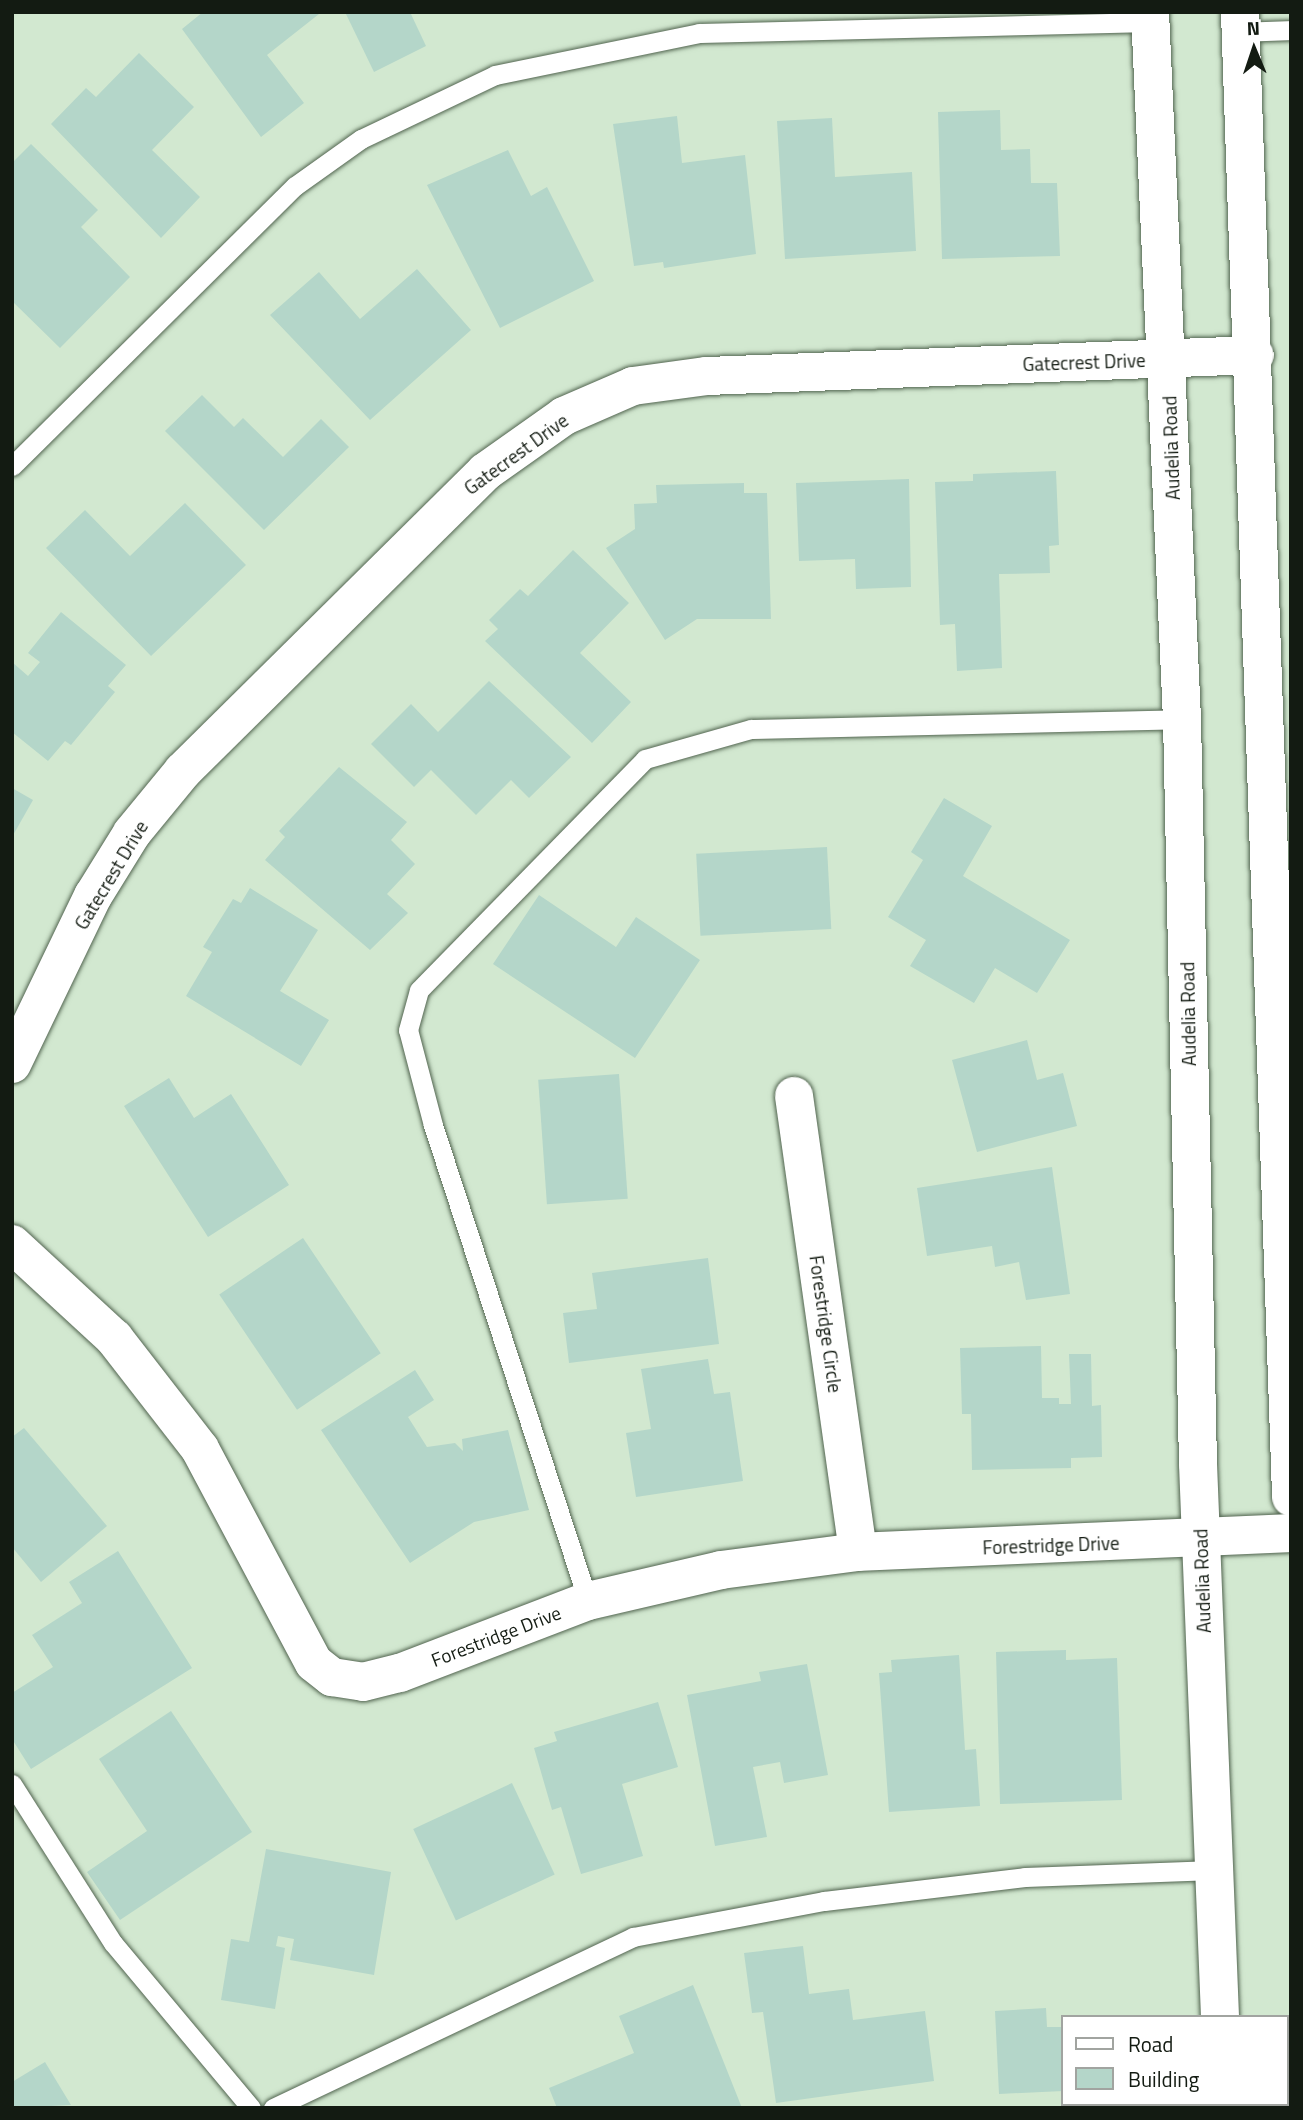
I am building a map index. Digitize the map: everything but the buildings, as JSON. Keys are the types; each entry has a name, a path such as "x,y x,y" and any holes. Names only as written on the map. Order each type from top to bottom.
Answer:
{"street":[{"name":"Audelia Road","path":"1150,17 1168,359 1182,719 1200,1539 1220,2015"},
{"path":"1240,22 1255,355 1291,1497"},
{"name":"Gatecrest Drive","path":"12,1063 93,896 132,833 183,771 485,472 564,416 634,386 707,376 1255,355"},
{"name":"Forestridge Circle","path":"794,1096 858,1552"},
{"name":"Forestridge Drive","path":"12,1244 114,1338 200,1449 314,1662 332,1677 363,1682 400,1672 588,1601 721,1570 858,1552 1291,1534"}],"lane":[{"path":"12,466 295,186 361,139 495,75 699,33 1150,17"},
{"path":"1240,22 1291,30"},
{"path":"588,1601 433,1125 408,1030 419,990 645,759 751,729 1182,719"},
{"path":"12,1784 113,1943 251,2108"},
{"path":"273,2108 633,1937 824,1901 1025,1877 1214,1870"}]}
